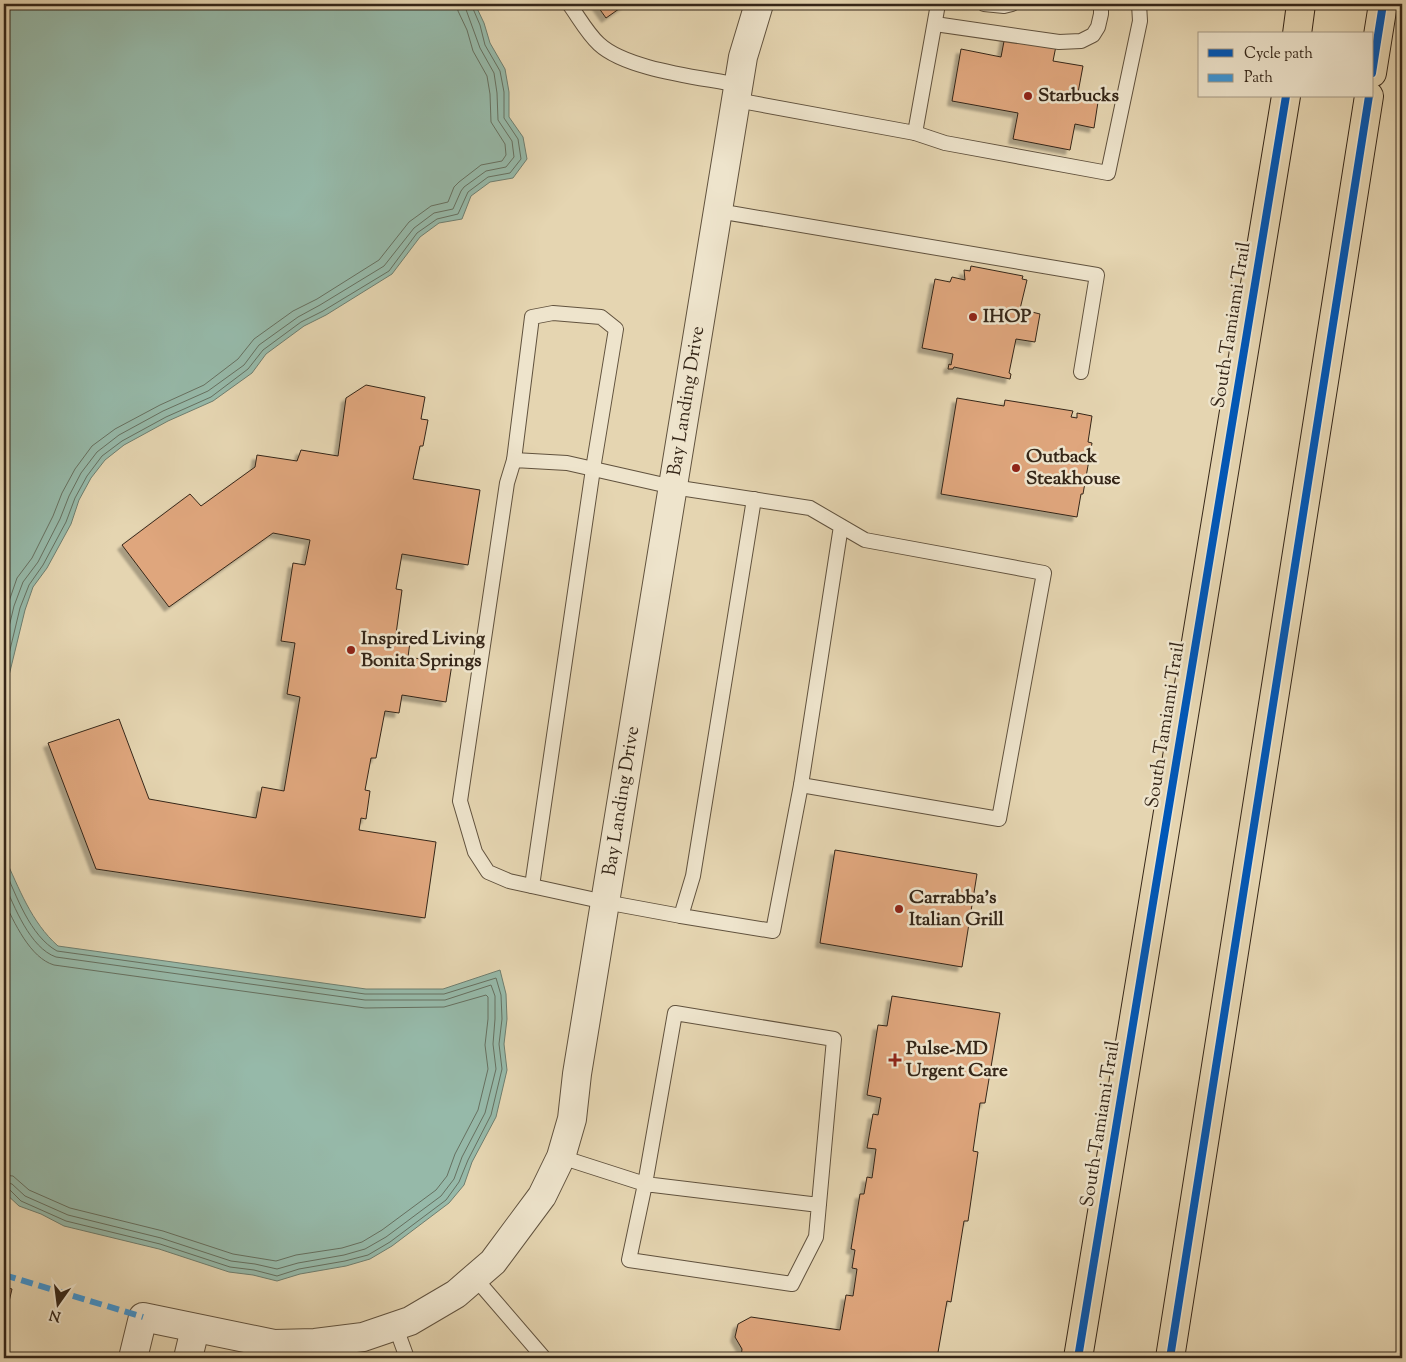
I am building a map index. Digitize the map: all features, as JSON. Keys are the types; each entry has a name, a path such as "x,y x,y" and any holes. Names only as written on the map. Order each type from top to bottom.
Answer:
{"main road":[{"path":"1297,32 1302,4"},
{"path":"1374,60 1383,4"},
{"name":"South Tamiami Trail","path":"1078,1358 1286,98"},
{"path":"1170,1358 1369,98"}],"street":[{"name":"Bay Landing Drive","path":"133,1358 143,1317 274,1351 314,1343 363,1337 410,1320 456,1294 493,1262 542,1196 561,1157 572,1119 577,1074 737,92 743,57 757,5"},
{"path":"188,1358 195,1329"}],"lane":[{"path":"569,4 598,44 618,57 649,67 737,92 916,133 945,143 1108,173 1140,22 1138,4"},
{"path":"916,133 938,4"},
{"path":"984,4 1004,6 1012,4"},
{"path":"935,24 1059,42 1081,40 1093,35 1098,27 1101,4"},
{"path":"718,211 1096,275 1081,372"},
{"path":"532,886 593,469 616,330 601,317 553,313 532,317 514,460 507,483 460,801 475,852 488,872 509,881 605,902 773,931 801,785 841,526"},
{"path":"514,460 567,463 673,487 810,508 865,540 1044,573 999,819 801,785"},
{"path":"681,916 693,876 754,499"},
{"path":"675,1013 834,1039 816,1237 792,1284 629,1260 645,1184 675,1013"},
{"path":"561,1157 645,1184 819,1205"},
{"path":"474,1278 544,1358"},
{"path":"395,1325 407,1358"}],"water":[{"path":"4,4 475,4 484,23 490,43 505,69 509,92 509,117 523,137 527,159 513,178 490,182 471,196 462,219 439,223 420,237 392,274 326,315 304,326 266,354 252,373 213,401 168,421 124,445 105,460 91,478 79,500 71,524 47,568 33,587 25,610 4,696"},
{"path":"4,856 33,915 58,946 366,989 443,989 500,970 506,994 507,1019 504,1044 507,1070 496,1117 472,1162 464,1185 449,1203 392,1246 370,1259 346,1266 300,1274 277,1281 229,1272 159,1249 64,1226 41,1214 19,1206 4,1192"}],"building":[{"path":"596,4 626,4 606,18"},
{"path":"1005,36 1056,46 1053,61 1083,66 1077,98 1098,102 1094,128 1075,124 1070,150 1013,139 1018,113 952,101 961,49 1001,57"},
{"path":"971,266 1023,276 1022,279 1027,280 1020,309 1040,314 1035,342 1016,339 1009,373 1011,374 1010,379 954,367 953,369 948,369 949,364 951,365 953,354 922,348 935,279 950,282 952,277 965,280 964,270 970,271"},
{"name":"Inspired Living Bonita Springs","path":"366,385 425,397 421,419 428,420 423,446 420,446 413,479 480,490 468,565 402,554 396,589 402,590 396,634 399,634 400,640 410,642 408,657 452,664 446,702 402,695 399,713 385,711 376,758 371,758 365,790 370,791 366,819 361,818 359,830 436,842 425,918 96,869 48,743 119,719 149,799 256,818 262,787 284,791 300,697 287,694 295,643 281,641 293,563 305,565 310,540 273,533 169,607 122,545 190,494 201,506 255,467 257,455 297,461 301,450 338,456 346,398"},
{"name":"Outback Steakhouse","path":"957,398 1004,406 1005,400 1073,411 1071,417 1077,418 1077,413 1092,416 1088,442 1092,443 1077,517 941,494"},
{"name":"Carrabba's Italian Grill","path":"835,850 977,874 962,967 820,943"},
{"path":"892,996 1000,1013 985,1103 980,1103 973,1151 978,1152 968,1221 964,1221 951,1302 947,1301 937,1358 741,1358 742,1349 735,1337 738,1324 751,1317 840,1330 846,1295 853,1296 857,1269 852,1268 855,1250 851,1249 860,1194 864,1194 867,1177 872,1178 876,1149 867,1148 873,1114 878,1115 881,1098 867,1095 878,1025 887,1026"},
{"path":"4,1287 12,1289 4,1323"}],"marked path":[{"path":"4,1275 143,1317"}],"cycle path":[{"path":"1374,60 1383,4"},
{"path":"1078,1358 1286,98"},
{"path":"1170,1358 1369,98"}],"place":[{"name":"Starbucks","path":"1028,96"},
{"name":"IHOP","path":"973,317"},
{"name":"Outback Steakhouse","path":"1016,468"},
{"name":"Inspired Living Bonita Springs","path":"351,650"},
{"name":"Carrabba's Italian Grill","path":"899,909"},
{"name":"Pulse-MD Urgent Care","path":"895,1060"}]}
